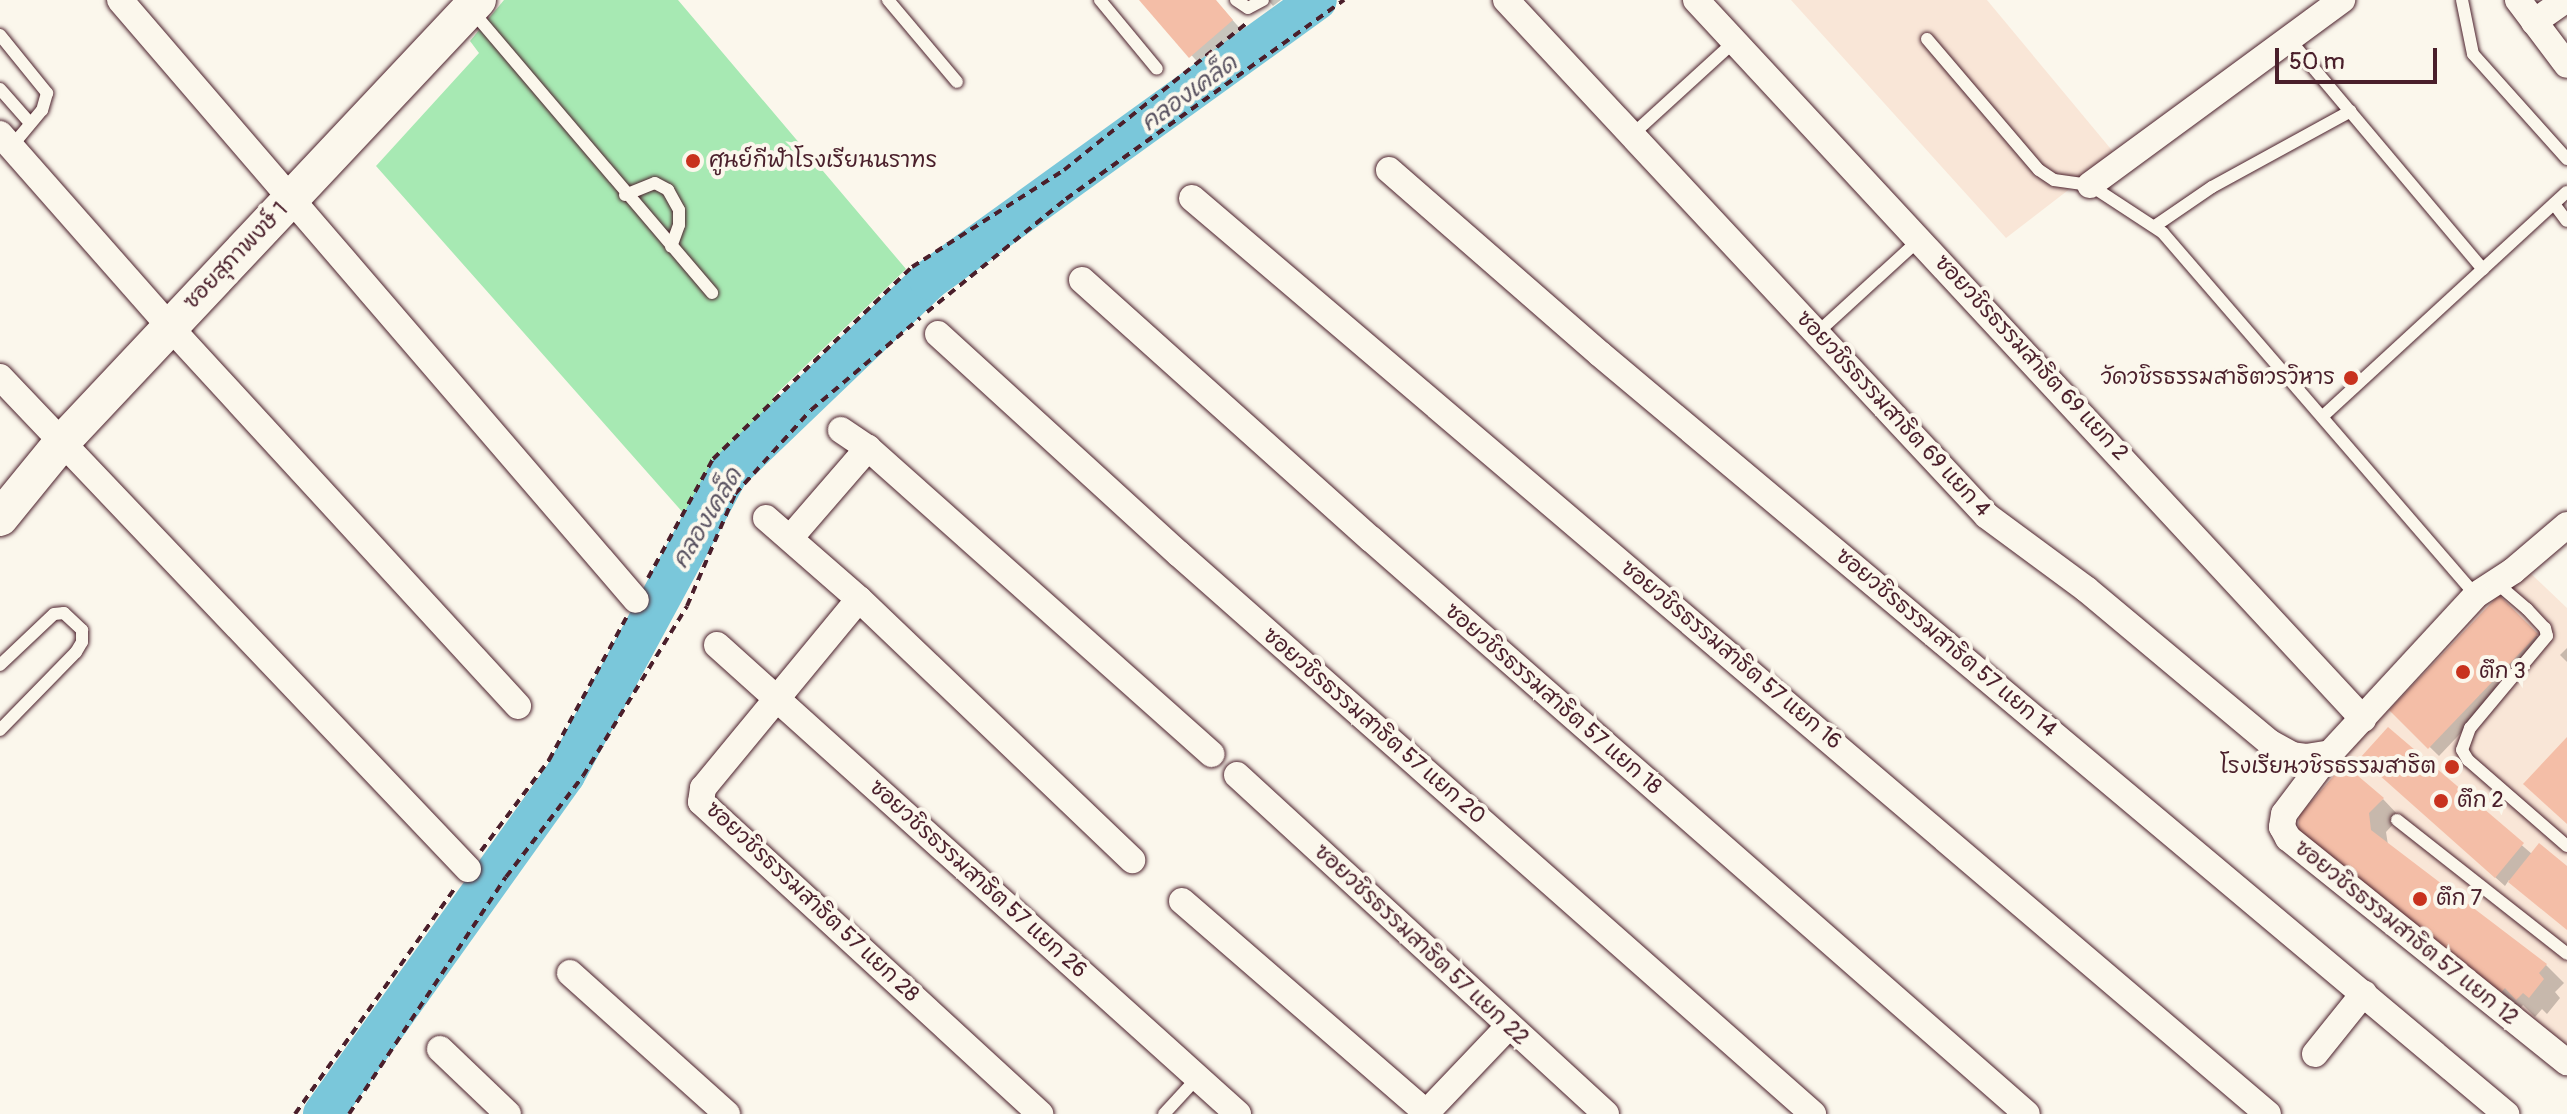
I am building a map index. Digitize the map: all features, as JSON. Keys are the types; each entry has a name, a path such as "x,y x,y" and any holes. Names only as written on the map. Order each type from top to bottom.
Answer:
{"street":[{"path":"120,0 636,600"},
{"name":"ซอยวชิรธรรมสาธิต 69 แยก 4","path":"1506,0 2004,531 2086,589 2269,742 2292,755 2306,757 2330,753"},
{"name":"ซอยวชิรธรรมสาธิต 69 แยก 2","path":"1696,0 2363,719"},
{"path":"2090,185 2289,38 2313,8 2342,0"},
{"path":"2518,0 2567,65"},
{"path":"2534,22 2566,0"},
{"name":"ซอยสุภาพงษ์ 1","path":"0,518 62,442 474,4"},
{"path":"6,140 169,326 518,706"},
{"name":"ซอยวชิรธรรมสาธิต 57 แยก 14","path":"1389,170 1600,354 2506,1114"},
{"name":"ซอยวชิรธรรมสาธิต 57 แยก 16","path":"1192,198 2268,1114"},
{"name":"ซอยวชิรธรรมสาธิต 57 แยก 18","path":"1082,280 1371,539 2027,1114"},
{"name":"ซอยวชิรธรรมสาธิต 57 แยก 20","path":"938,334 1179,554 1813,1114"},
{"path":"0,377 468,869"},
{"path":"841,430 868,448 1211,754"},
{"path":"791,537 868,448"},
{"path":"766,518 859,599 1132,860"},
{"name":"ซอยวชิรธรรมสาธิต 57 แยก 12","path":"2567,525 2513,571 2485,588 2330,753 2284,814 2282,827 2288,838 2567,1062"},
{"name":"ซอยวชิรธรรมสาธิต 57 แยก 28","path":"859,599 703,788 701,802 1040,1114"},
{"name":"ซอยวชิรธรรมสาธิต 57 แยก 26","path":"717,645 1238,1114"},
{"name":"ซอยวชิรธรรมสาธิต 57 แยก 22","path":"1237,775 1606,1114"},
{"path":"1182,901 1428,1113 1508,1027"},
{"path":"570,973 727,1114"},
{"path":"2315,1054 2364,993"},
{"path":"440,1049 508,1114"}],"lane":[{"path":"888,0 957,82"},
{"path":"1100,0 1157,69"},
{"path":"1236,0 1248,8 1263,0"},
{"path":"2462,0 2473,54 2567,159"},
{"path":"474,4 625,195 712,293"},
{"path":"0,35 47,93 47,102 30,123 6,140"},
{"path":"2289,38 2483,269"},
{"path":"1927,39 2039,170 2054,180 2090,185 2155,226 2323,416 2485,588 2527,609 2545,628 2547,636 2470,728 2462,750 2468,760 2567,846"},
{"path":"1632,135 1735,41"},
{"path":"0,89 30,123"},
{"path":"2155,226 2212,187 2351,111"},
{"path":"625,195 655,183 668,190 679,210 679,225 671,247"},
{"path":"2323,416 2567,192"},
{"path":"2554,204 2567,221"},
{"path":"1817,333 1920,239"},
{"path":"0,665 54,614 64,613 82,630 82,642 76,652 0,730"},
{"path":"2397,820 2567,954"},
{"path":"1164,1114 1198,1077"}],"shaded area":[{"path":"1791,0 1987,0 2115,154 2006,238"},
{"name":"โรงเรียนวชิรธรรมสาธิต","path":"2525,568 2567,608 2567,1047 2293,832 2293,822 2382,712 2486,598"}],"green space":[{"path":"504,0 678,0 906,269 774,396 768,425 722,470 693,524 376,166 479,53 470,41"}],"building":[{"path":"1139,0 1216,0 1233,20 1189,58"},
{"name":"ตึก 3","path":"2499,595 2538,634 2428,749 2389,710"},
{"name":"ตึก 2","path":"2388,727 2524,843 2495,878 2360,758"},
{"path":"2567,737 2567,824 2523,784"},
{"name":"ตึก 7","path":"2344,764 2384,798 2369,813 2371,830 2547,964 2539,973 2544,979 2529,998 2523,993 2516,1000 2505,988 2498,996 2298,834 2299,816"},
{"path":"2539,843 2567,866 2567,930 2508,882"}],"waterway":[{"name":"คลองเคล็ด","path":"323,1114 565,775 729,472 929,280 1317,0"}],"place":[{"name":"ศูนย์กีฬาโรงเรียนนราทร","path":"693,161"},
{"name":"วัดวชิรธรรมสาธิตวรวิหาร","path":"2351,378"},
{"name":"ตึก 3","path":"2463,672"},
{"name":"โรงเรียนวชิรธรรมสาธิต","path":"2452,767"},
{"name":"ตึก 2","path":"2441,801"},
{"name":"ตึก 7","path":"2420,899"}]}
